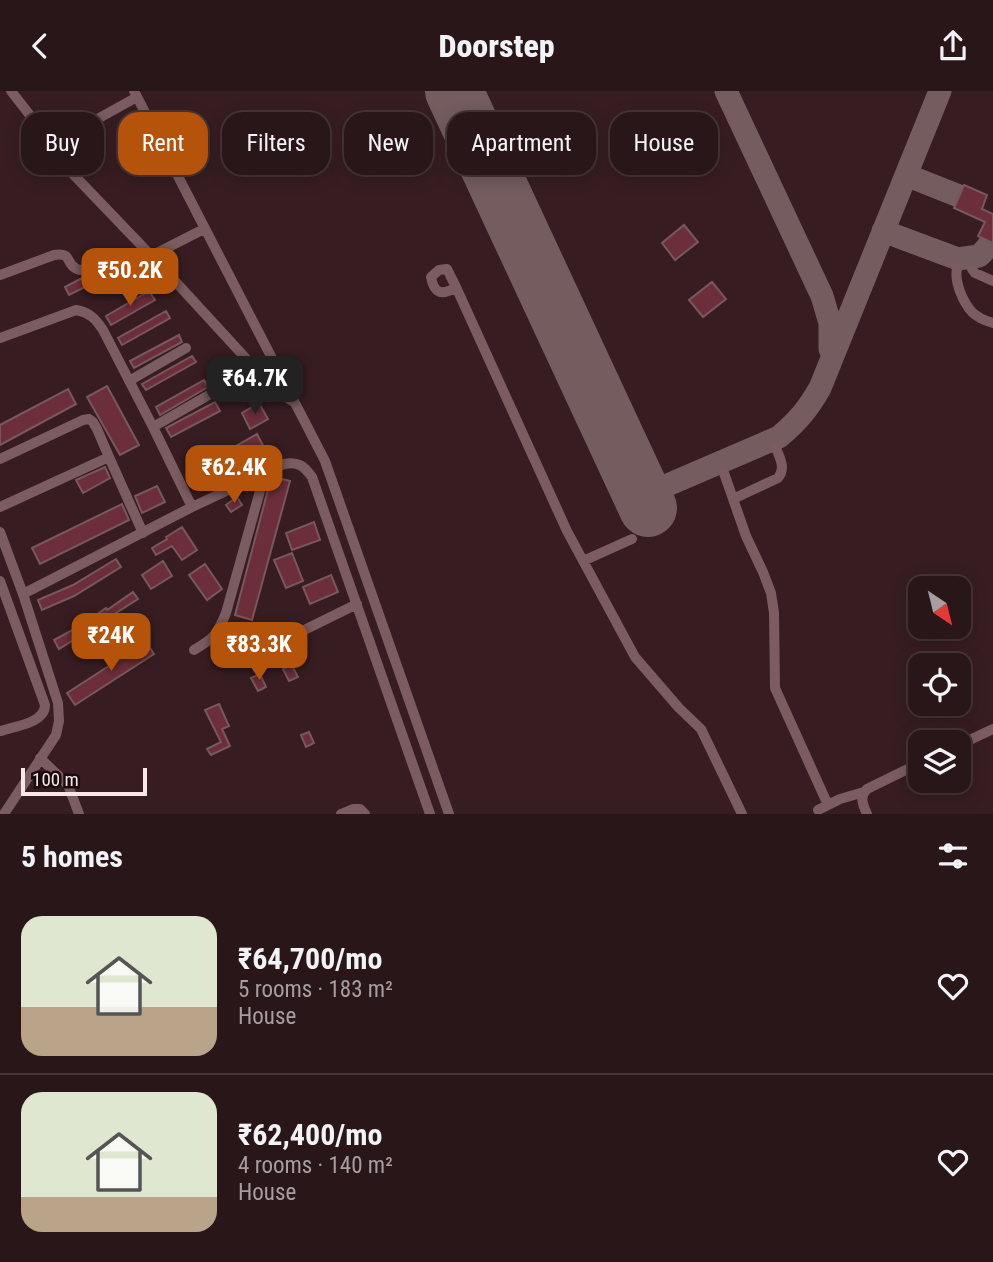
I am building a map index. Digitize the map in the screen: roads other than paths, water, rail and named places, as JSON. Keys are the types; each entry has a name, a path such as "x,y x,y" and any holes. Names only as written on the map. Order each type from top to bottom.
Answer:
{"street":[{"path":"11,91 28,112"},
{"path":"104,113 136,94 326,461 449,814"},
{"path":"74,175 275,390 296,404"},
{"path":"151,256 204,229"},
{"path":"0,275 62,254 79,270 107,263"},
{"path":"957,268 957,282 972,311 993,323"},
{"path":"972,269 993,281"},
{"path":"456,287 567,531 635,657 701,729 742,814"},
{"path":"0,338 76,310 87,312 95,318 192,507"},
{"path":"129,381 186,348"},
{"path":"153,427 214,392"},
{"path":"0,459 89,419 97,429 143,533"},
{"path":"733,499 778,478 782,473 782,465 776,449"},
{"path":"0,507 108,457"},
{"path":"23,594 192,507 284,464 299,464 312,477 430,814"},
{"path":"194,650 219,631 265,473"},
{"path":"724,473 746,536 771,593 774,613 775,688 824,809 908,769"},
{"path":"0,532 58,703 59,721 56,735 4,814"},
{"path":"583,561 632,539"},
{"path":"0,581 45,705 45,711 35,720 1,731"},
{"path":"284,640 357,604"},
{"path":"971,739 993,729"},
{"path":"40,758 68,785 79,814"},
{"path":"864,792 862,802 867,814"},
{"path":"341,814 360,809 365,814"}]}
